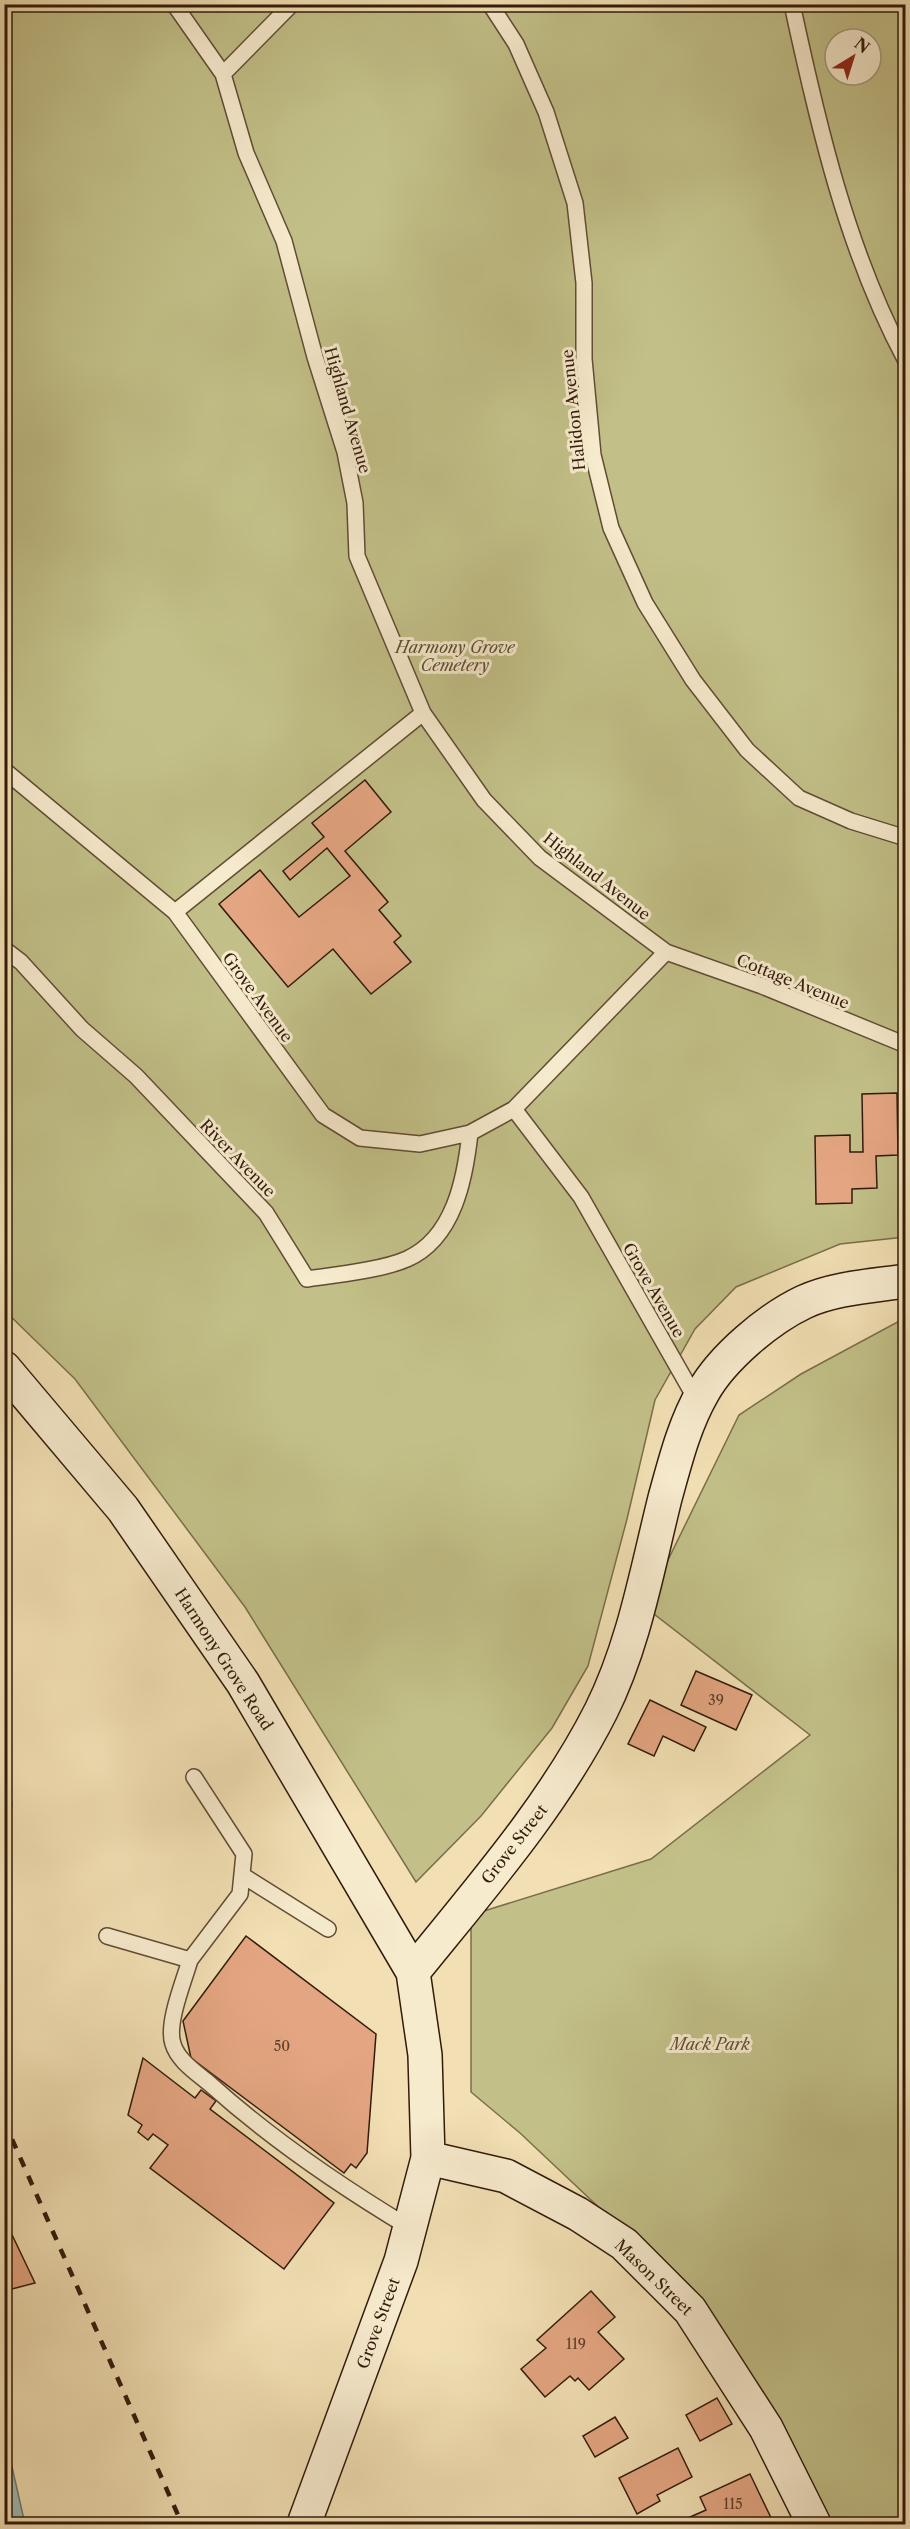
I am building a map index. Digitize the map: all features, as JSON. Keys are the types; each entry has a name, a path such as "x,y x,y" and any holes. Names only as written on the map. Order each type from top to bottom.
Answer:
{"street":[{"name":"Grove Street","path":"304,2524 401,2261 428,2158 425,2055 413,1972 549,1798 601,1711 619,1670 643,1592 676,1452 698,1402 713,1376 756,1333 804,1302 849,1289 906,1281"},
{"name":"Harmony Grove Road","path":"4,1368 123,1509 236,1673 413,1972"},
{"name":"Mason Street","path":"428,2158 506,2176 578,2214 624,2244 690,2310 766,2428 814,2524"}],"lane":[{"name":"Highland Avenue","path":"174,4 223,74 246,153 284,240 315,357 345,452 355,503 357,556 423,713 484,800 540,858 666,952"},
{"path":"223,74 292,4"},
{"name":"Halidon Avenue","path":"490,4 516,44 546,112 575,203 584,283 584,358 593,455 611,528 645,603 693,680 747,750 799,798 851,822 906,838"},
{"path":"792,4 831,164 864,270 905,357"},
{"path":"175,912 423,713"},
{"name":"Grove Avenue","path":"4,770 175,912 323,1114 360,1138 420,1144 470,1133 514,1109 666,952"},
{"name":"River Avenue","path":"4,949 21,962 81,1029 136,1076 266,1213 307,1279 352,1273 406,1259 432,1242 453,1208 466,1170 470,1133"},
{"name":"Cottage Avenue","path":"666,952 762,986 906,1046"},
{"name":"Grove Avenue","path":"514,1109 580,1197 698,1402"},
{"path":"194,1777 244,1854 240,1894 190,1960 171,2028 173,2045 185,2063 232,2104 351,2192 410,2228"},
{"path":"242,1875 328,1929"},
{"path":"107,1936 190,1960"}],"green space":[{"name":"Harmony Grove Cemetery","path":"4,5 905,5 905,1237 840,1244 736,1287 695,1329 655,1400 627,1519 588,1666 552,1728 481,1816 416,1882 245,1607 75,1379 5,1311"},
{"name":"Mack Park","path":"905,1318 905,2524 833,2524 714,2316 520,2133 471,2092 471,1915 651,1859 810,1735 645,1607 739,1415 801,1374"}],"water":[{"path":"4,1724 12,1806 5,1819 4,1819"},
{"path":"5,2436 25,2524 5,2524"}],"building":[{"path":"365,780 391,812 345,851 388,902 379,910 401,936 394,942 411,962 371,994 333,949 288,987 219,904 260,870 299,917 350,876 327,848 290,880 283,871 324,837 312,823"},
{"path":"897,1093 898,1155 876,1156 877,1188 852,1189 852,1203 816,1204 815,1136 850,1135 850,1152 863,1152 862,1094"},
{"path":"696,1671 752,1695 736,1730 681,1705"},
{"path":"650,1700 706,1727 694,1751 663,1736 654,1756 628,1744"},
{"path":"246,1936 376,2034 367,2153 356,2168 351,2164 344,2173 191,2058 183,2021"},
{"path":"143,2058 195,2098 201,2090 216,2101 210,2109 334,2203 284,2269 150,2168 168,2145 153,2134 148,2140 138,2132 142,2125 128,2115"},
{"path":"4,2218 35,2283 4,2291"},
{"path":"591,2291 615,2317 598,2332 624,2359 589,2390 578,2378 575,2381 570,2376 545,2397 521,2369 546,2348 537,2340"},
{"path":"717,2398 732,2424 700,2441 686,2415"},
{"path":"615,2417 628,2438 595,2457 583,2436"},
{"path":"678,2448 692,2477 657,2495 660,2501 637,2514 619,2478"},
{"path":"750,2474 774,2524 682,2524 681,2521 706,2510 700,2497"}],"railway":[{"path":"4,2121 182,2524"}]}
